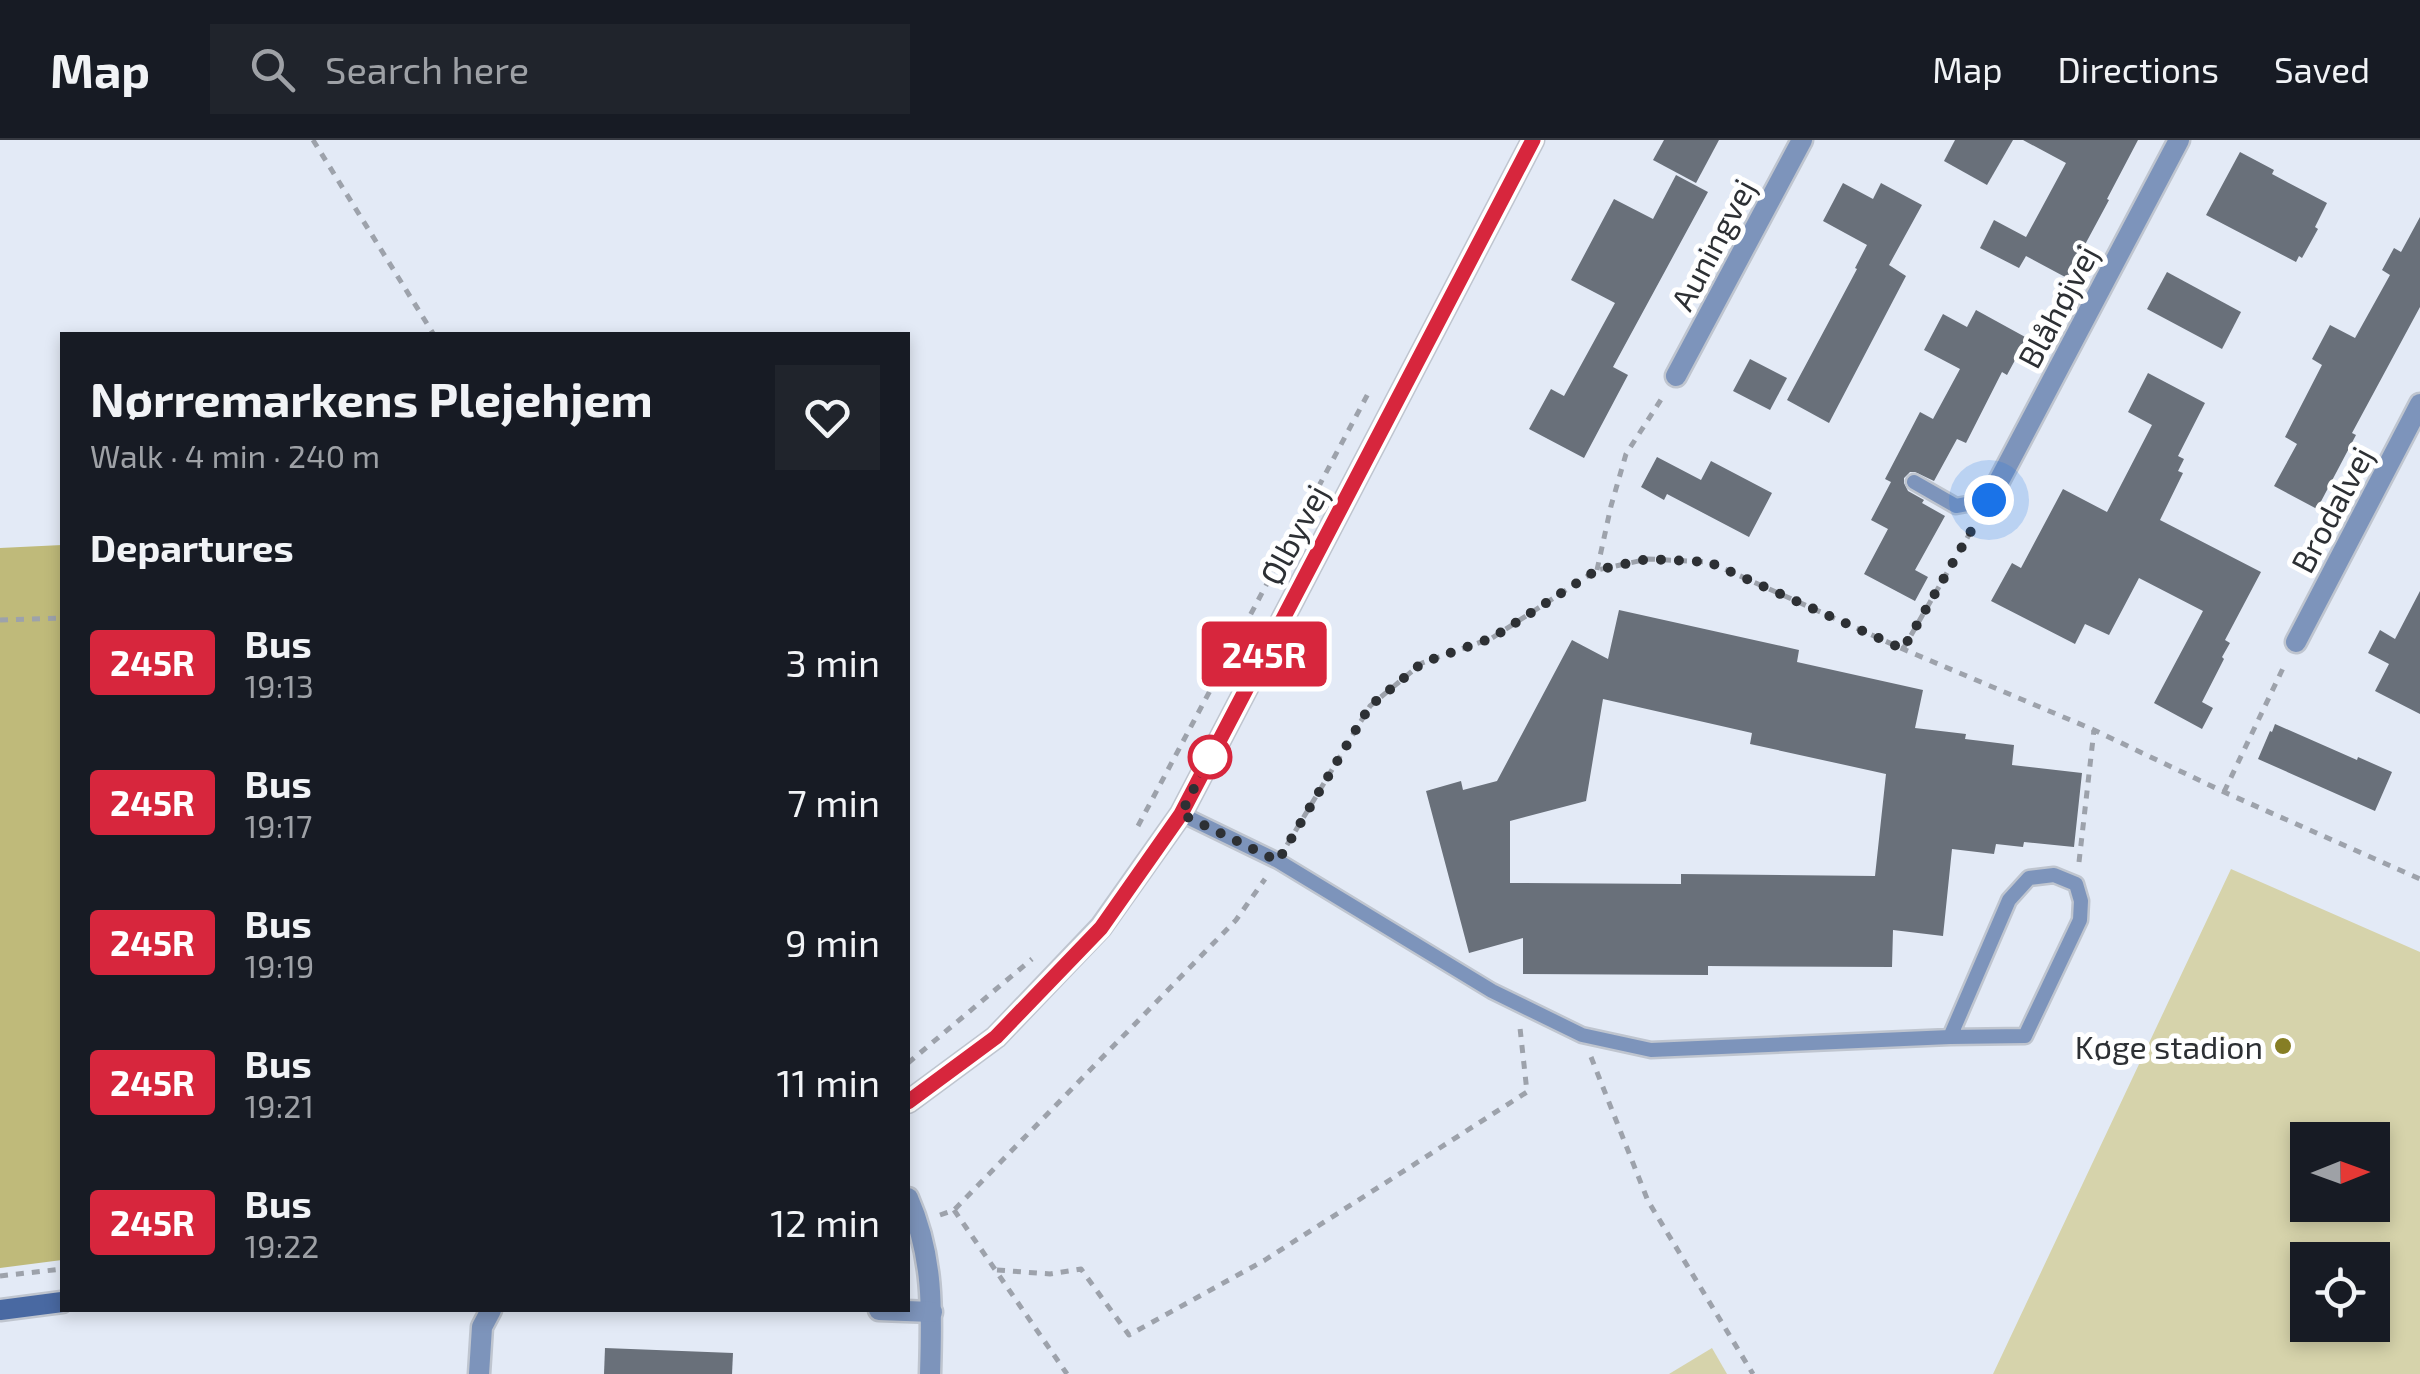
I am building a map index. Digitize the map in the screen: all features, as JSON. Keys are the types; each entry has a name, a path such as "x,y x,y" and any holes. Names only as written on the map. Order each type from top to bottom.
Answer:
{"street":[{"name":"Ølbyvej","path":"910,1101 996,1037 1101,928 1181,814 1533,140"},
{"name":"Auningvej","path":"1676,376 1802,140"},
{"name":"Blåhøjvej","path":"1989,500 2179,140"},
{"name":"Brodalvej","path":"2296,642 2420,404"},
{"path":"910,1203 929,1266 930,1374"},
{"path":"0,1310 60,1302"},
{"path":"910,1311 932,1312"},
{"path":"479,1374 482,1327 490,1312"}],"lane":[{"path":"1914,482 1956,506 1989,500"},
{"path":"1181,814 1278,861 1517,1004 1582,1035 1652,1050 2024,1036 2080,920 2082,901 2076,884 2054,875 2029,878 2009,900 1950,1038"}],"path":[{"path":"312,140 432,332"},
{"path":"1597,570 1626,454 1676,376"},
{"path":"1135,832 1374,384"},
{"path":"1903,649 1989,500"},
{"path":"918,1222 954,1210 1236,920 1278,861 1370,706 1422,663 1492,638 1597,570 1648,559 1709,562 2094,730 2420,879"},
{"path":"0,620 60,618"},
{"path":"2224,792 2296,642"},
{"path":"2076,884 2094,730"},
{"path":"910,1061 1040,952"},
{"path":"997,1270 1050,1274 1081,1268 1128,1335 1265,1260 1527,1092 1517,1004"},
{"path":"1582,1035 1648,1200 1753,1374"},
{"path":"954,1210 1067,1374"},
{"path":"0,1276 60,1269"}],"shaded area":[{"path":"60,545 60,1260 0,1268 0,548"},
{"name":"Køge stadion","path":"2231,869 2420,952 2420,1374 1993,1374"},
{"path":"1712,1348 1727,1374 1669,1374"}],"building":[{"path":"1664,140 1719,140 1696,183 1653,160"},
{"path":"1955,140 2013,140 1987,185 1944,161"},
{"path":"2023,140 2138,140 2067,278 2026,256 2019,268 1980,248 1994,220 2026,237 2066,163"},
{"path":"2240,152 2327,203 2315,227 2318,229 2296,262 2206,215"},
{"path":"1676,175 1708,192 1613,367 1628,375 1584,458 1529,429 1551,389 1564,396 1615,303 1571,280 1614,199 1653,219"},
{"path":"1843,183 1873,199 1881,183 1922,205 1889,265 1906,276 1829,423 1787,400 1867,245 1823,221"},
{"path":"2420,217 2420,307 2352,433 2356,435 2317,509 2274,486 2297,444 2285,437 2322,365 2312,359 2330,325 2355,338 2390,275 2382,270 2394,248 2401,252"},
{"path":"2167,272 2241,312 2222,349 2147,309"},
{"path":"1976,310 2027,338 2007,375 2002,372 1966,443 1957,439 1934,481 1915,472 1904,478 1908,491 1945,516 1915,570 1928,577 1915,601 1864,574 1888,529 1871,520 1891,482 1885,479 1920,412 1933,419 1960,369 1924,350 1943,314 1967,327"},
{"path":"1750,359 1787,378 1770,410 1733,391"},
{"path":"2148,373 2205,403 2178,456 2184,459 2178,471 2183,473 2160,520 2261,572 2225,640 2230,643 2202,702 2213,708 2202,729 2154,703 2203,611 2139,578 2109,635 2085,624 2075,644 1991,601 2012,563 2021,568 2063,489 2107,512 2152,425 2128,412"},
{"path":"1657,457 1701,480 1711,461 1772,493 1749,537 1667,494 1664,500 1641,487"},
{"path":"2420,591 2420,714 2375,691 2389,664 2368,653 2380,630 2395,639"},
{"path":"1619,610 1799,650 1797,662 1923,690 1915,728 2014,745 2012,765 2082,773 2074,847 2024,842 2023,847 1996,844 1994,854 1952,849 1943,936 1893,930 1892,967 1708,966 1708,975 1523,974 1523,938 1469,953 1426,791 1461,781 1463,790 1497,781 1572,640 1608,659","holes":["1603,699 1752,733 1750,744 1886,774 1875,876 1681,874 1681,884 1510,883 1510,821 1586,801"]},
{"path":"2275,724 2392,772 2375,811 2258,759"},
{"path":"605,1348 733,1353 732,1374 604,1374"}],"bus line":[{"name":"245R","path":"910,1101 996,1037 1101,928 1181,814 1533,140"}],"place":[{"name":"Køge stadion","path":"2283,1046"}],"route":[{"path":"1210,757 1181,814 1278,861 1370,706 1422,663 1492,638 1597,570 1648,559 1709,562 1903,649 1989,500"}]}
